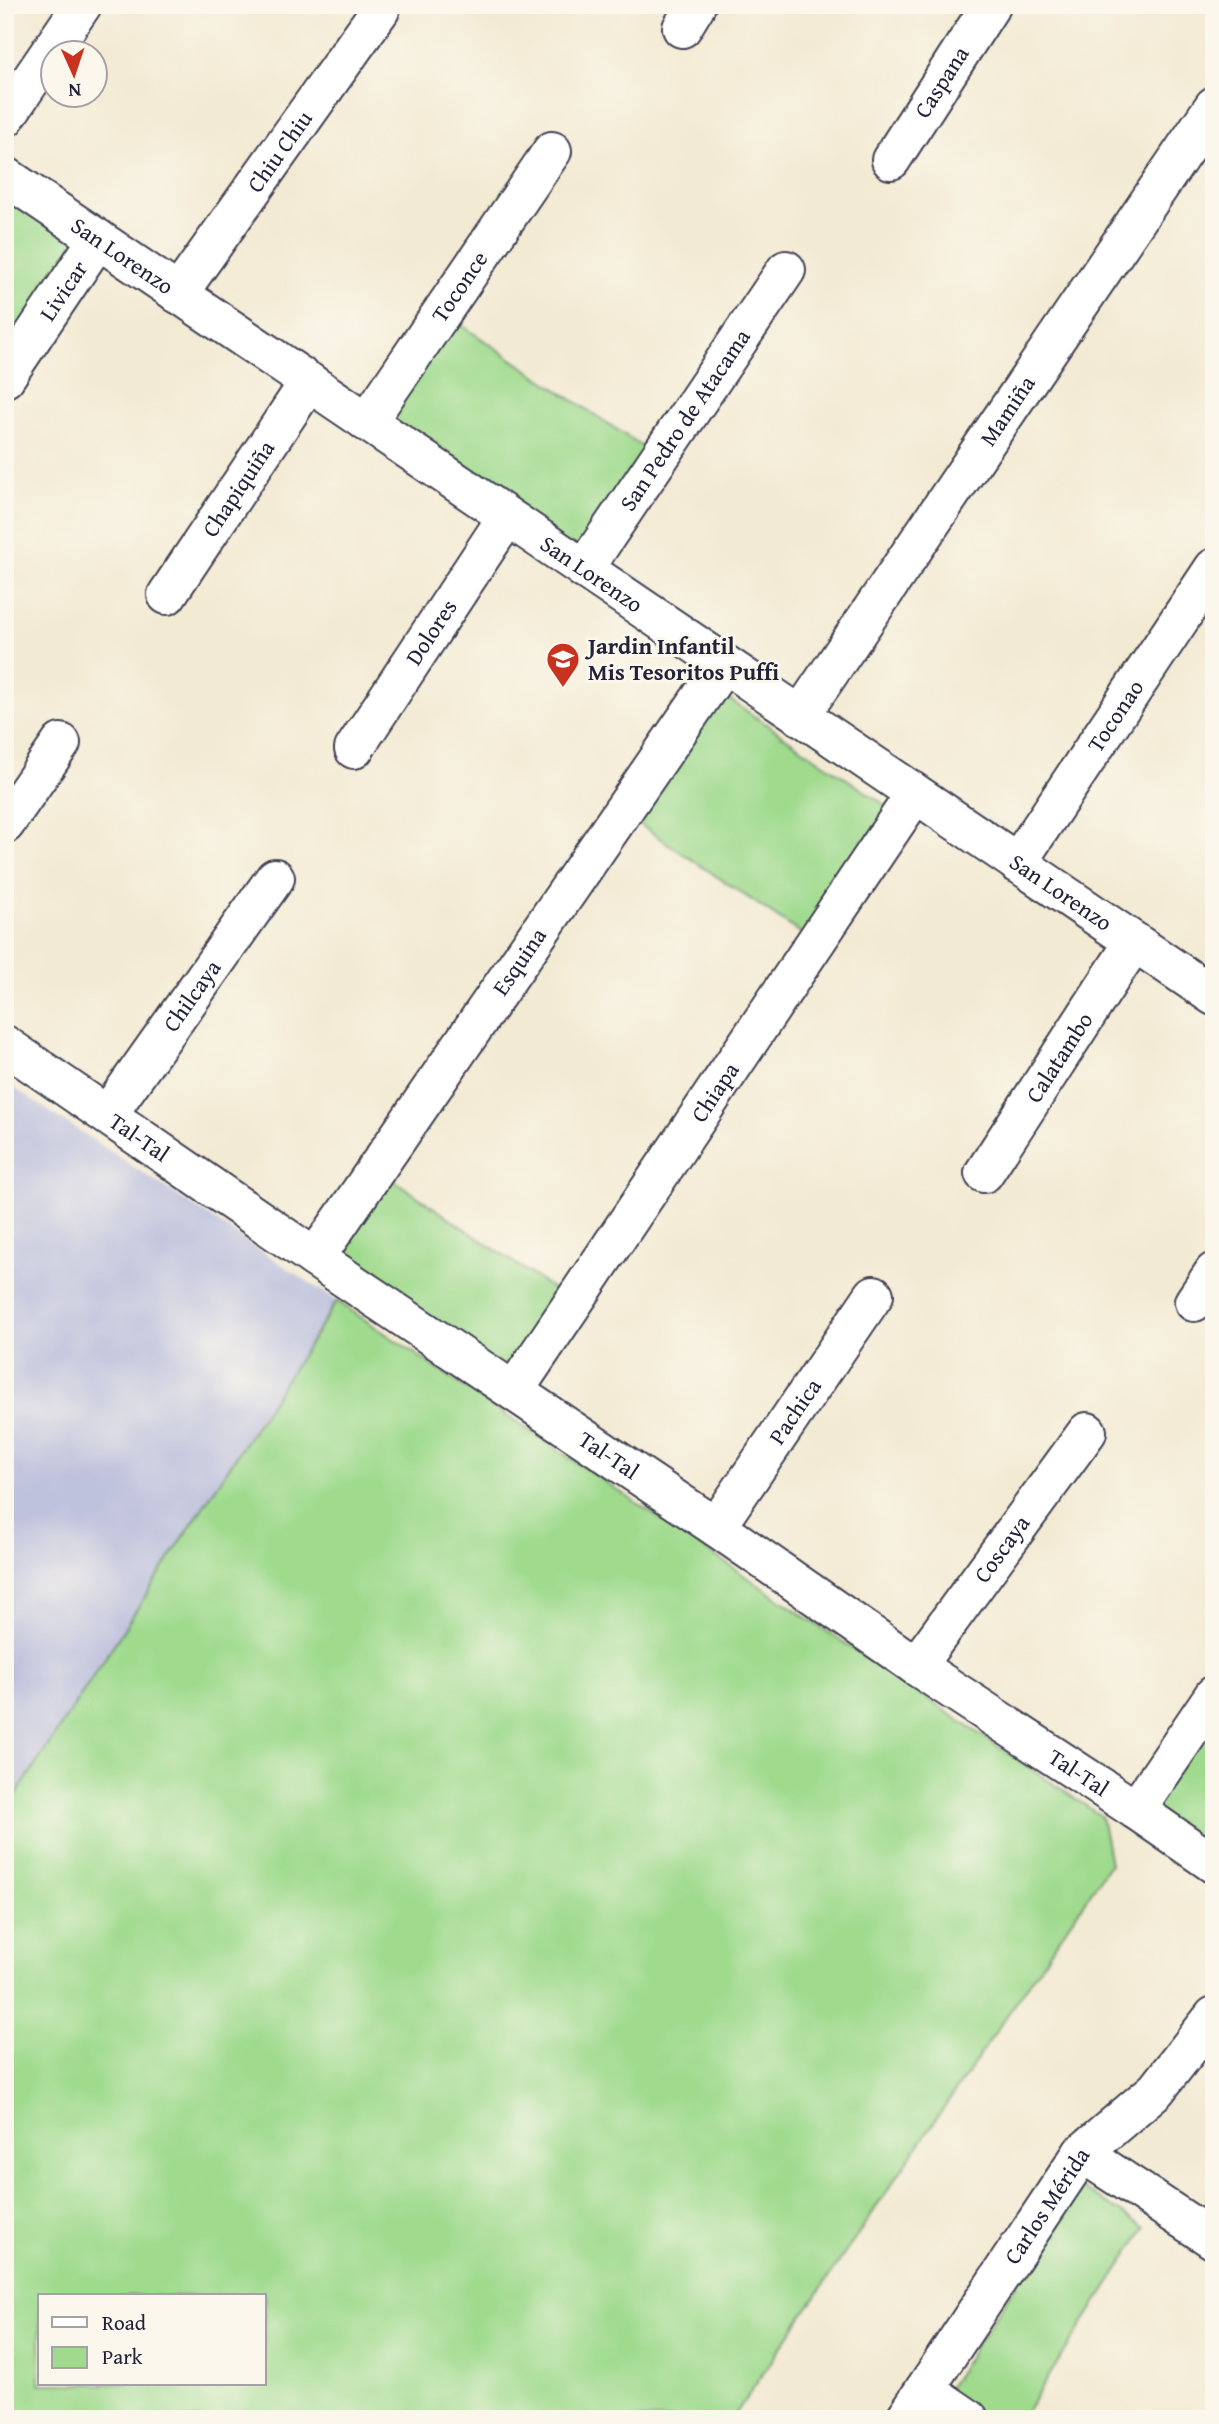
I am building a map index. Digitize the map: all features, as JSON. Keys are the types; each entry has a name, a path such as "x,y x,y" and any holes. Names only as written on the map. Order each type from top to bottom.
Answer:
{"street":[{"path":"5,118 82,5"},
{"name":"Caspana","path":"891,160 992,5"},
{"name":"Chiu Chiu","path":"178,293 380,9"},
{"name":"Mamiña","path":"800,716 1214,106"},
{"name":"Toconce","path":"368,422 552,151"},
{"name":"San Lorenzo","path":"5,176 1214,996"},
{"name":"Livicar","path":"5,378 98,239"},
{"name":"San Pedro de Atacama","path":"583,569 786,270"},
{"name":"Chapiquiña","path":"167,595 309,382"},
{"name":"Dolores","path":"354,749 508,517"},
{"name":"Toconao","path":"1017,863 1214,568"},
{"name":"Esquina","path":"315,1258 724,664"},
{"path":"5,824 61,743"},
{"name":"Chiapa","path":"514,1391 915,794"},
{"name":"Chilcaya","path":"108,1114 275,878"},
{"name":"Calatambo","path":"984,1173 1134,942"},
{"name":"Tal-Tal","path":"5,1045 315,1258 716,1527 916,1666 1214,1864"},
{"name":"Pachica","path":"716,1527 874,1295"},
{"name":"Coscaya","path":"916,1666 1087,1432"},
{"path":"1136,1810 1214,1695"},
{"name":"Carlos Mérida","path":"915,2404 1082,2153 1156,2090 1214,2016"},
{"path":"1082,2153 1214,2240"},
{"path":"915,2404 969,2419"}],"shaded area":[{"path":"5,1082 337,1301 5,1812"}],"green space":[{"path":"5,176 98,239 5,378"},
{"path":"442,312 659,458 584,569 367,422"},
{"path":"723,695 894,811 808,938 636,822"},
{"path":"376,1168 573,1303 514,1391 315,1258"},
{"path":"337,1301 1101,1816 1110,1864 732,2419 5,2419 5,1812"},
{"path":"1214,1695 1214,1839 1202,1856 1136,1810"},
{"path":"1081,2187 1145,2228 1021,2419 927,2419"}],"place":[{"name":"Jardin Infantil Mis Tesoritos Puffi","path":"563,689"}]}
